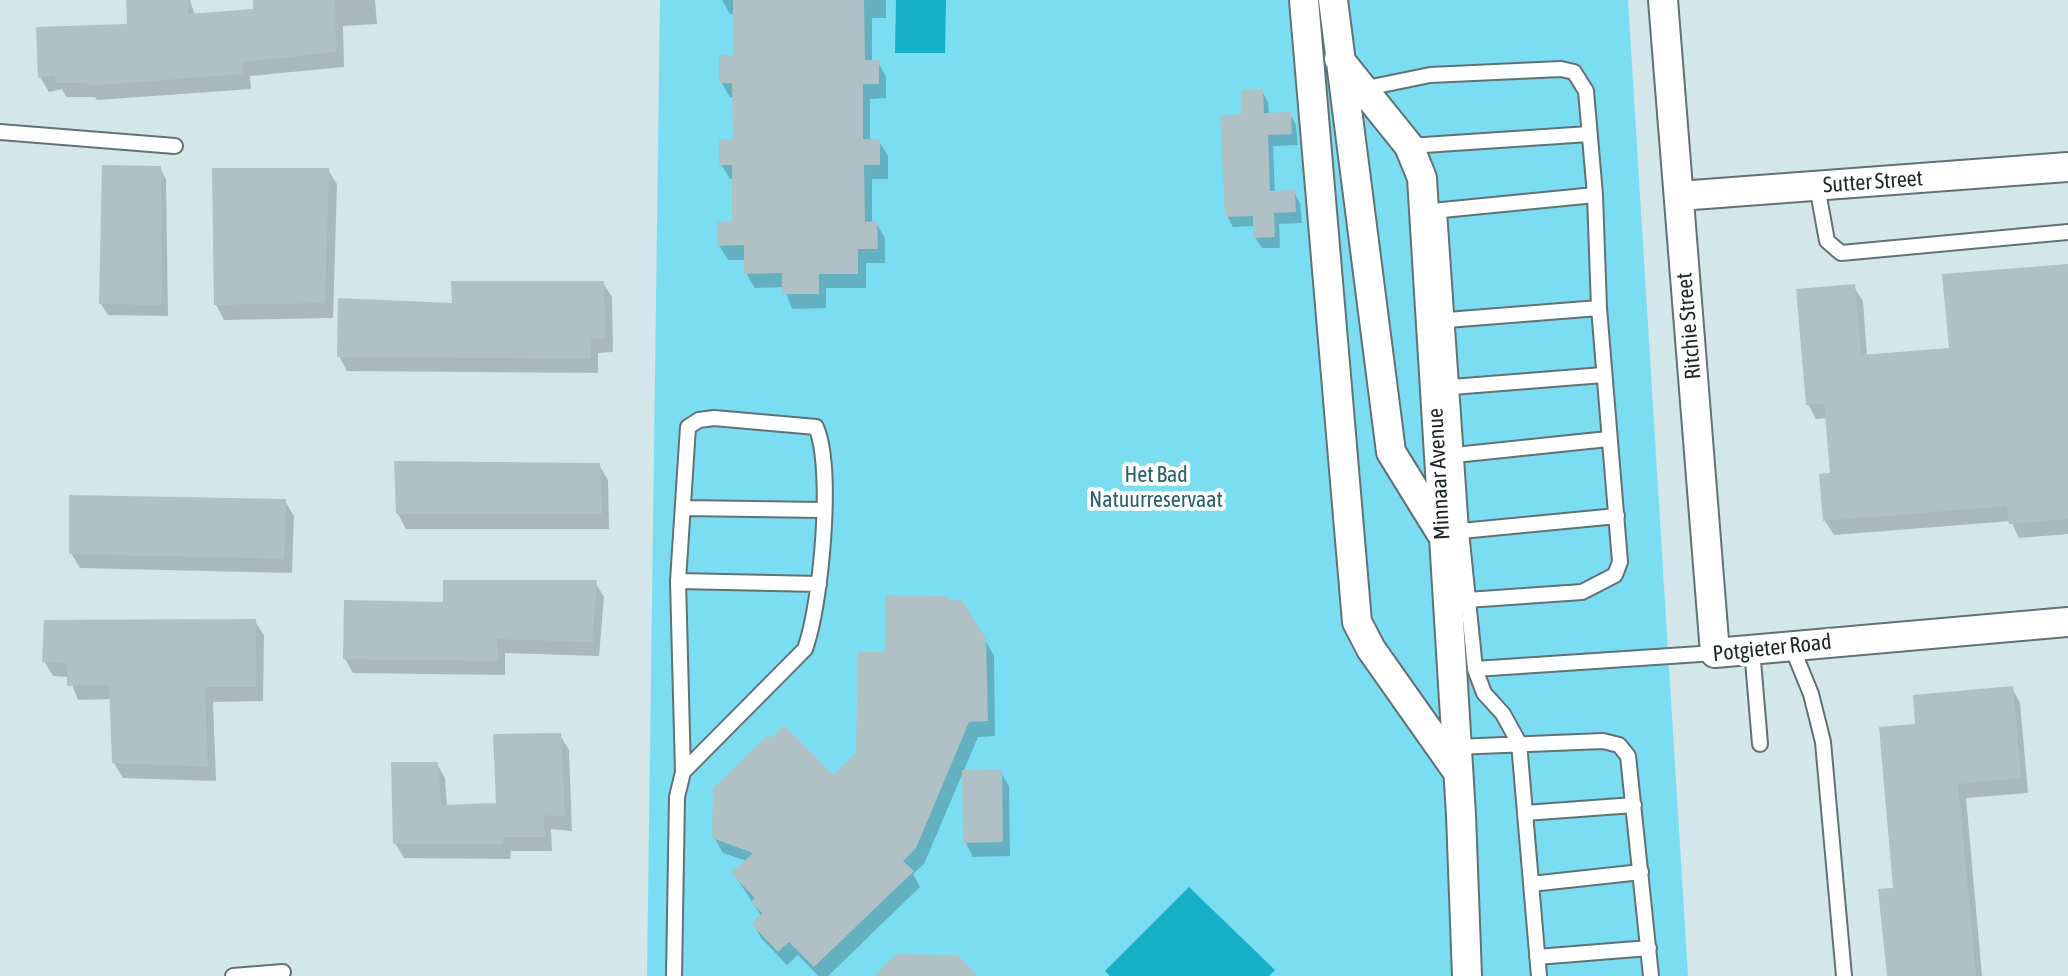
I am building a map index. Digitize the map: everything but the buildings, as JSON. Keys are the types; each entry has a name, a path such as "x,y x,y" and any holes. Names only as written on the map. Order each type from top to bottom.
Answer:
{"street":[{"path":"1304,0 1357,622 1371,649 1456,759"},
{"path":"1333,0 1391,452 1452,534"},
{"name":"Ritchie Street","path":"1663,0 1715,653"},
{"name":"Minnaar Avenue","path":"1339,59 1409,146 1431,211 1452,534 1456,759 1467,976"},
{"name":"Sutter Street","path":"1679,196 2068,167"},
{"name":"Potgieter Road","path":"1715,653 2068,622"}],"lane":[{"path":"1362,89 1430,75 1561,69 1574,72 1581,79 1595,195 1603,375 1620,562 1615,575 1582,592 1467,600"},
{"path":"0,132 175,146"},
{"path":"1409,146 1589,134"},
{"path":"1817,186 1827,241 1841,253 2068,232"},
{"path":"1539,976 1519,743 1503,714 1484,693 1475,669 1467,600 1452,534 1455,455 1452,387 1447,320 1431,211 1595,195"},
{"path":"1447,320 1599,308"},
{"path":"1452,387 1603,375"},
{"path":"674,976 677,797 683,772 678,581 688,427 699,420 714,418 816,427 822,442 819,584 815,622 805,649 683,772"},
{"path":"1455,455 1608,439"},
{"path":"683,508 822,510"},
{"path":"1452,534 1617,516"},
{"path":"678,581 819,584"},
{"path":"1791,645 1811,694 1823,742 1844,976"},
{"path":"1752,649 1760,744"},
{"name":"Potgieter Road","path":"1475,669 1715,653"},
{"path":"1456,759 1519,743 1603,741 1619,745 1628,756 1651,976"},
{"path":"1525,813 1634,805"},
{"path":"1531,884 1641,872"},
{"path":"1537,957 1649,948"},
{"path":"233,976 283,972"}],"green space":[{"name":"Het Bad Natuurreservaat","path":"660,0 1628,0 1688,976 647,976"}],"shaded area":[{"path":"896,0 946,0 945,53 895,53"},
{"path":"1189,887 1275,970 1269,976 1110,976 1105,971"}]}
